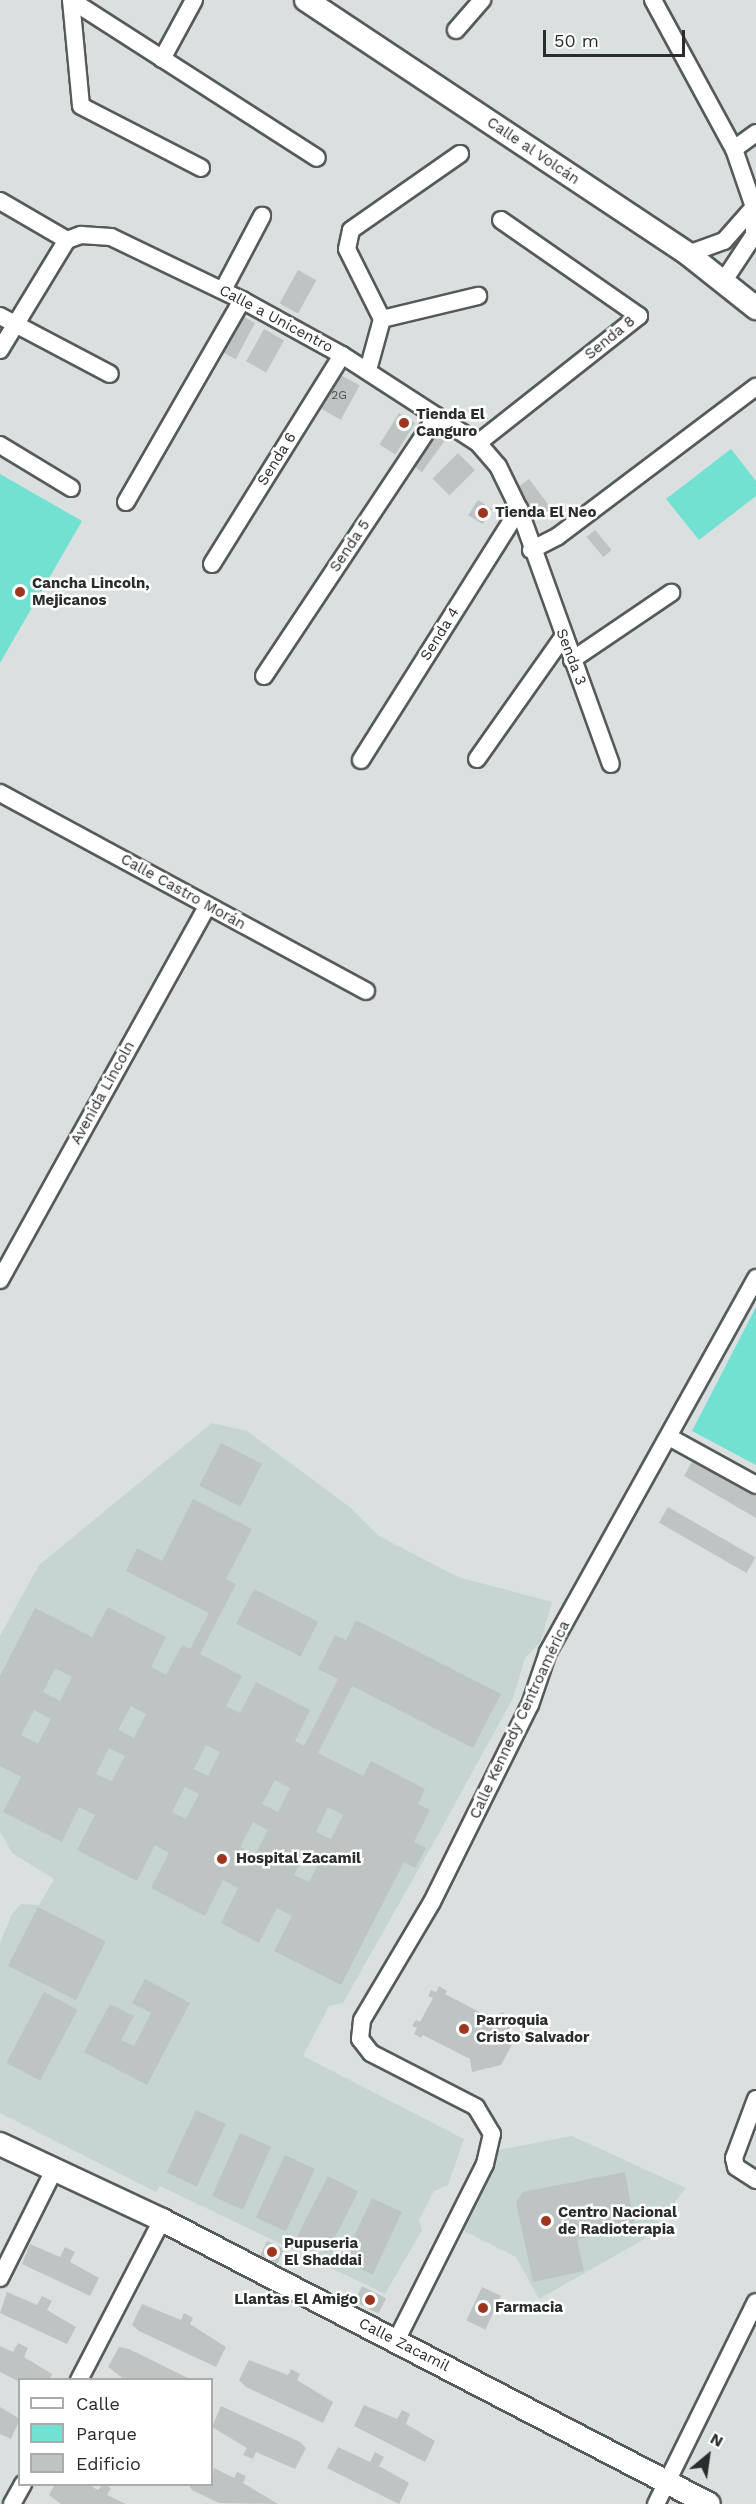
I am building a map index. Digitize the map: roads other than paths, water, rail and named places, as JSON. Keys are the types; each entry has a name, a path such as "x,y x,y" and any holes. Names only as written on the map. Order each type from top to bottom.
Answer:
{"street":[{"path":"71,0 317,158"},
{"path":"71,0 81,106 201,168"},
{"path":"162,59 194,0"},
{"name":"Calle al Volcán","path":"306,0 688,254 756,308"},
{"path":"456,30 482,0"},
{"path":"653,0 734,149 755,212 754,236 749,254 723,282"},
{"path":"734,149 756,133"},
{"path":"368,370 382,319 347,249 351,230 460,154"},
{"path":"0,201 67,240 0,350"},
{"path":"688,254 724,241 755,212"},
{"path":"223,290 262,216"},
{"name":"Senda 8","path":"478,443 639,316 501,220"},
{"name":"Calle a Unicentro","path":"67,240 81,235 111,237 223,290 368,370 478,443 498,466 519,509 531,550"},
{"path":"382,319 478,296"},
{"path":"126,502 243,300"},
{"path":"0,316 110,374"},
{"name":"Senda 6","path":"212,564 342,355"},
{"path":"531,550 558,536 756,387"},
{"name":"Senda 5","path":"264,676 437,416"},
{"path":"0,446 71,488"},
{"name":"Senda 4","path":"361,760 519,509"},
{"name":"Senda 3","path":"531,550 611,764"},
{"path":"572,660 671,593"},
{"path":"477,759 563,637"},
{"name":"Calle Castro Morán","path":"0,793 366,992"},
{"name":"Avenida Lincoln","path":"0,1280 207,906"},
{"name":"Calle Kennedy Centroamérica","path":"396,2341 484,2164 492,2134 476,2107 371,2053 360,2039 362,2020 432,1902 530,1705 548,1652 670,1438 756,1278"},
{"path":"670,1438 756,1485"},
{"path":"756,2099 734,2158 736,2167 756,2180"},
{"name":"Calle Zacamil","path":"0,2144 162,2220 708,2504"},
{"path":"0,2278 54,2170"},
{"path":"80,2378 162,2220"},
{"path":"656,2504 670,2483 756,2302"},
{"path":"12,2504 22,2486"}],"place":[{"name":"Tienda El Canguro","path":"404,423"},
{"name":"Tienda El Neo","path":"483,513"},
{"name":"Cancha Lincoln, Mejicanos","path":"20,592"},
{"name":"Hospital Zacamil","path":"222,1859"},
{"name":"Parroquia Cristo Salvador","path":"464,2029"},
{"name":"Centro Nacional de Radioterapia","path":"546,2221"},
{"name":"Pupuseria El Shaddai","path":"272,2252"},
{"name":"Llantas El Amigo","path":"370,2300"},
{"name":"Farmacia","path":"483,2308"}]}
